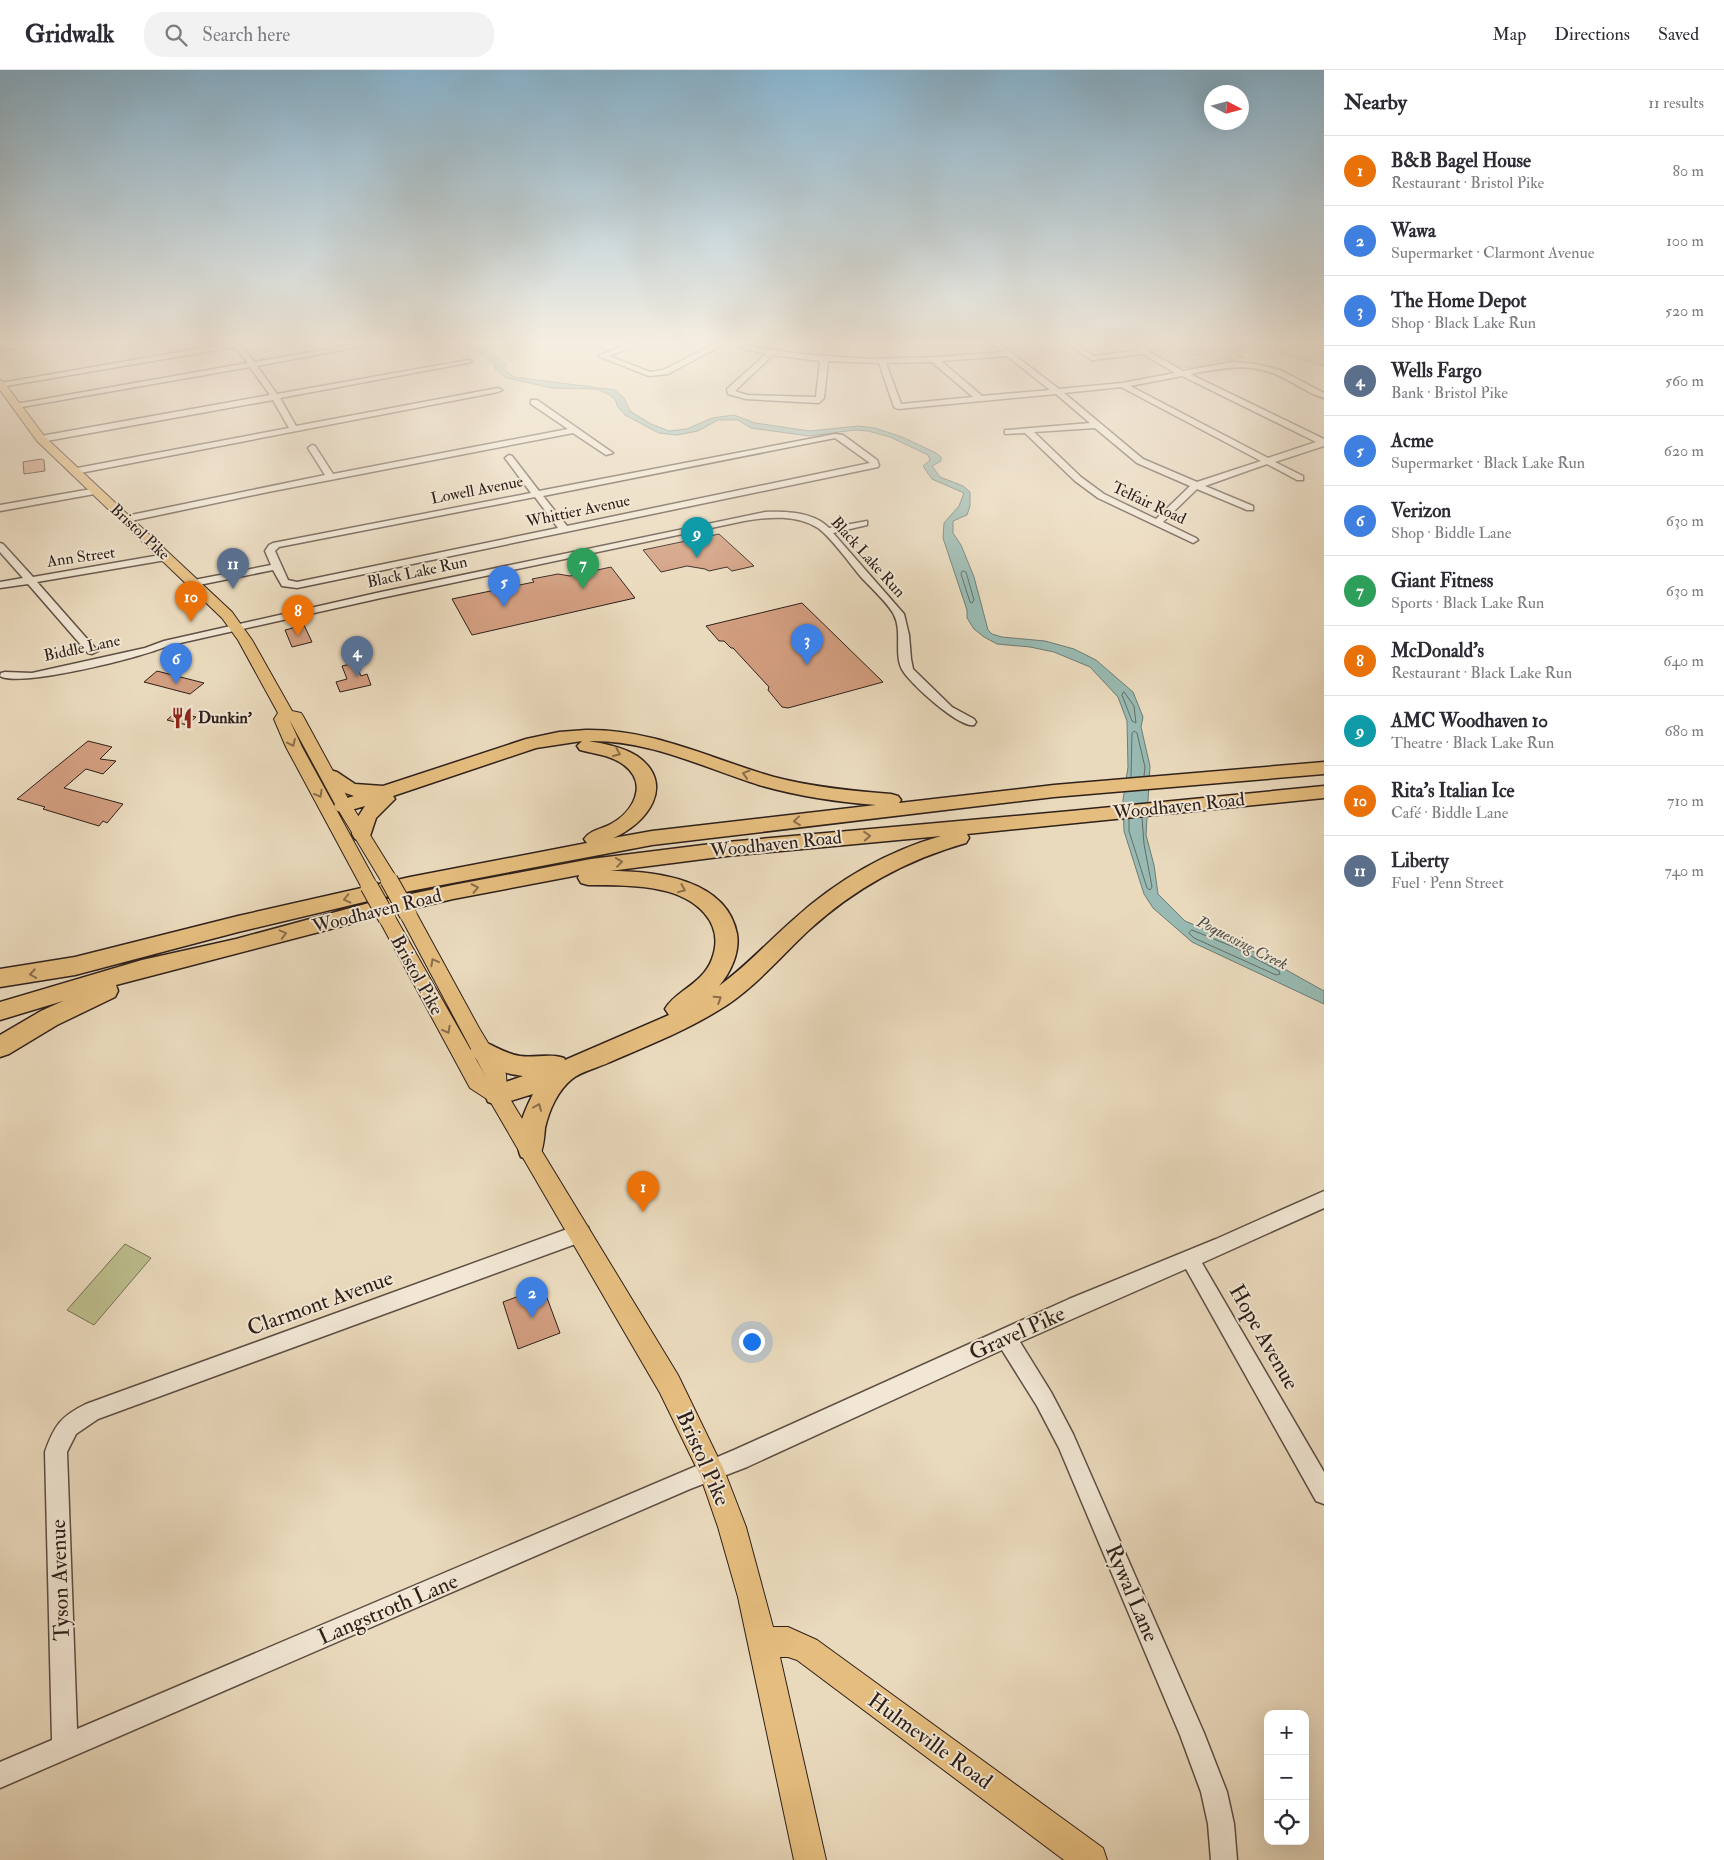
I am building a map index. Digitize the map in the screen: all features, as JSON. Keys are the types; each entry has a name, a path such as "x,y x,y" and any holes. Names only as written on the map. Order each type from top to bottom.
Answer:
{"highway":[{"path":"340,811 532,743 556,738 594,735 642,740 741,773 810,791 872,799 926,801 1054,791"},
{"path":"330,776 338,784 350,789 387,794 520,754 556,746 585,746 612,751 632,761 645,776 648,787 646,802 636,816 616,830 499,874"},
{"path":"1154,778 1324,757"},
{"name":"Woodhaven Road","path":"236,947 499,874 652,838 1154,778 1324,768"},
{"path":"810,791 877,796 957,796 1120,782"},
{"name":"Woodhaven Road","path":"1155,813 1324,792"},
{"path":"362,834 366,818 387,794"},
{"path":"827,903 876,876 930,852 987,838 1122,816 1324,806"},
{"name":"Woodhaven Road","path":"318,905 499,874 591,866 727,848 1071,818 1122,816"},
{"path":"482,1051 504,1063 522,1067 559,1069 684,1018 716,1001 744,980 827,903 869,872 891,861 931,846 969,836 1071,818"},
{"path":"497,1095 527,1087 693,998 712,981 727,954 726,932 716,912 704,900 681,888 662,882 636,879 499,874"},
{"path":"0,978 75,966 318,905"},
{"path":"0,1001 318,905"},
{"path":"0,1011 127,973 236,947"},
{"path":"0,1047 49,1018 104,992 236,947"},
{"path":"530,1149 533,1122 538,1105 559,1069"}],"main road":[{"name":"Bristol Pike","path":"32,428 41,439 238,627 286,714 296,716 330,776 340,811 369,886 477,1082 497,1095 581,1233 680,1404 712,1470 742,1560 810,1860"},
{"name":"Bristol Pike","path":"286,714 281,719 294,747 340,811 362,834 408,914 496,1074 497,1095"},
{"name":"Hulmeville Road","path":"762,1642 788,1642 807,1650 1091,1860"}],"street":[{"path":"41,439 105,428"},
{"path":"75,471 302,428"},
{"path":"570,428 609,453"},
{"path":"1008,432 1067,428"},
{"path":"1099,428 1140,461 1250,508"},
{"path":"1203,428 1300,478"},
{"path":"1294,428 1323,442"},
{"path":"126,519 331,476 574,430"},
{"name":"Telfair Road","path":"1028,431 1089,488 1101,496 1193,540"},
{"name":"Lowell Avenue","path":"276,566 270,551 273,546 835,436 840,437 874,462 875,465 870,466"},
{"path":"1157,523 1195,486 1323,442"},
{"path":"312,448 331,476"},
{"path":"509,458 564,529"},
{"name":"Whittier Avenue","path":"276,566 283,581 291,585 310,583 870,466"},
{"path":"0,508 96,491"},
{"name":"Black Lake Run","path":"238,627 381,595 764,515 781,514 810,520 827,531 899,614 904,635 904,659 908,670 948,709 970,722"},
{"path":"827,531 864,523"},
{"path":"0,546 92,651"},
{"name":"Ann Street","path":"0,585 126,566 166,557"},
{"path":"194,583 276,566"},
{"name":"Biddle Lane","path":"3,676 32,676 148,651 164,644 238,627"},
{"name":"Gravel Pike","path":"712,1470 1324,1198"},
{"name":"Clarmont Avenue","path":"76,1420 93,1411 581,1233"},
{"name":"Hope Avenue","path":"1190,1258 1324,1492"},
{"name":"Rywal Lane","path":"1006,1338 1066,1440 1192,1733 1214,1792 1221,1824 1224,1860"},
{"name":"Tyson Avenue","path":"65,1748 56,1452 66,1429 76,1420"},
{"name":"Langstroth Lane","path":"65,1748 712,1470"},
{"path":"0,1776 65,1748"}],"green space":[{"path":"125,1244 151,1258 94,1325 67,1310"}],"water":[{"path":"649,428 660,428 669,431 704,428 698,431 677,435 659,433"},
{"path":"751,428 786,428 810,431 843,428 875,428 902,437 941,457 941,461 932,466 940,477 963,486 970,492 970,506 967,515 953,521 953,533 961,545 974,577 988,630 992,634 1002,637 1045,641 1074,649 1096,660 1133,692 1143,717 1141,727 1150,766 1146,835 1154,865 1158,894 1185,921 1238,943 1324,991 1324,1004 1192,942 1153,908 1144,894 1124,831 1123,800 1128,767 1127,721 1118,697 1090,667 1054,652 1030,647 997,644 974,629 967,618 967,610 943,538 944,523 959,506 964,493 932,479 923,466 930,460 928,455 890,437 868,431 855,430 809,436"}],"building":[{"path":"44,460 45,471 24,474 23,462"},
{"path":"719,534 754,566 732,571 727,567 709,571 687,566 661,572 643,550"},
{"path":"611,567 635,598 472,635 452,599 534,582 532,579 558,574 570,576"},
{"path":"802,603 883,682 788,708 782,707 768,690 769,687 733,648 724,641 719,641 706,626"},
{"path":"304,625 312,642 292,647 285,630"},
{"path":"355,663 361,676 367,674 371,685 340,692 336,682 347,679 342,666"},
{"path":"157,671 204,683 190,694 144,682"},
{"name":"Dunkin'","path":"176,712 196,717 187,725 167,720"},
{"path":"88,741 112,747 100,759 116,761 103,774 86,769 64,788 123,804 107,823 103,821 99,826 17,799"},
{"path":"543,1287 560,1333 518,1349 503,1302"}],"place":[{"name":"AMC Woodhaven 10","path":"697,558"},
{"name":"Liberty","path":"233,589"},
{"name":"Giant Fitness","path":"583,589"},
{"name":"Acme","path":"504,607"},
{"name":"Rita's Italian Ice","path":"191,622"},
{"name":"McDonald's","path":"298,636"},
{"name":"The Home Depot","path":"807,665"},
{"name":"Wells Fargo","path":"357,677"},
{"name":"Verizon","path":"176,684"},
{"name":"Dunkin'","path":"182,718"},
{"name":"B&B Bagel House","path":"643,1212"},
{"name":"Wawa","path":"532,1318"}],"water label":[{"name":"Poquessing Creek","path":"1242,943"}]}
